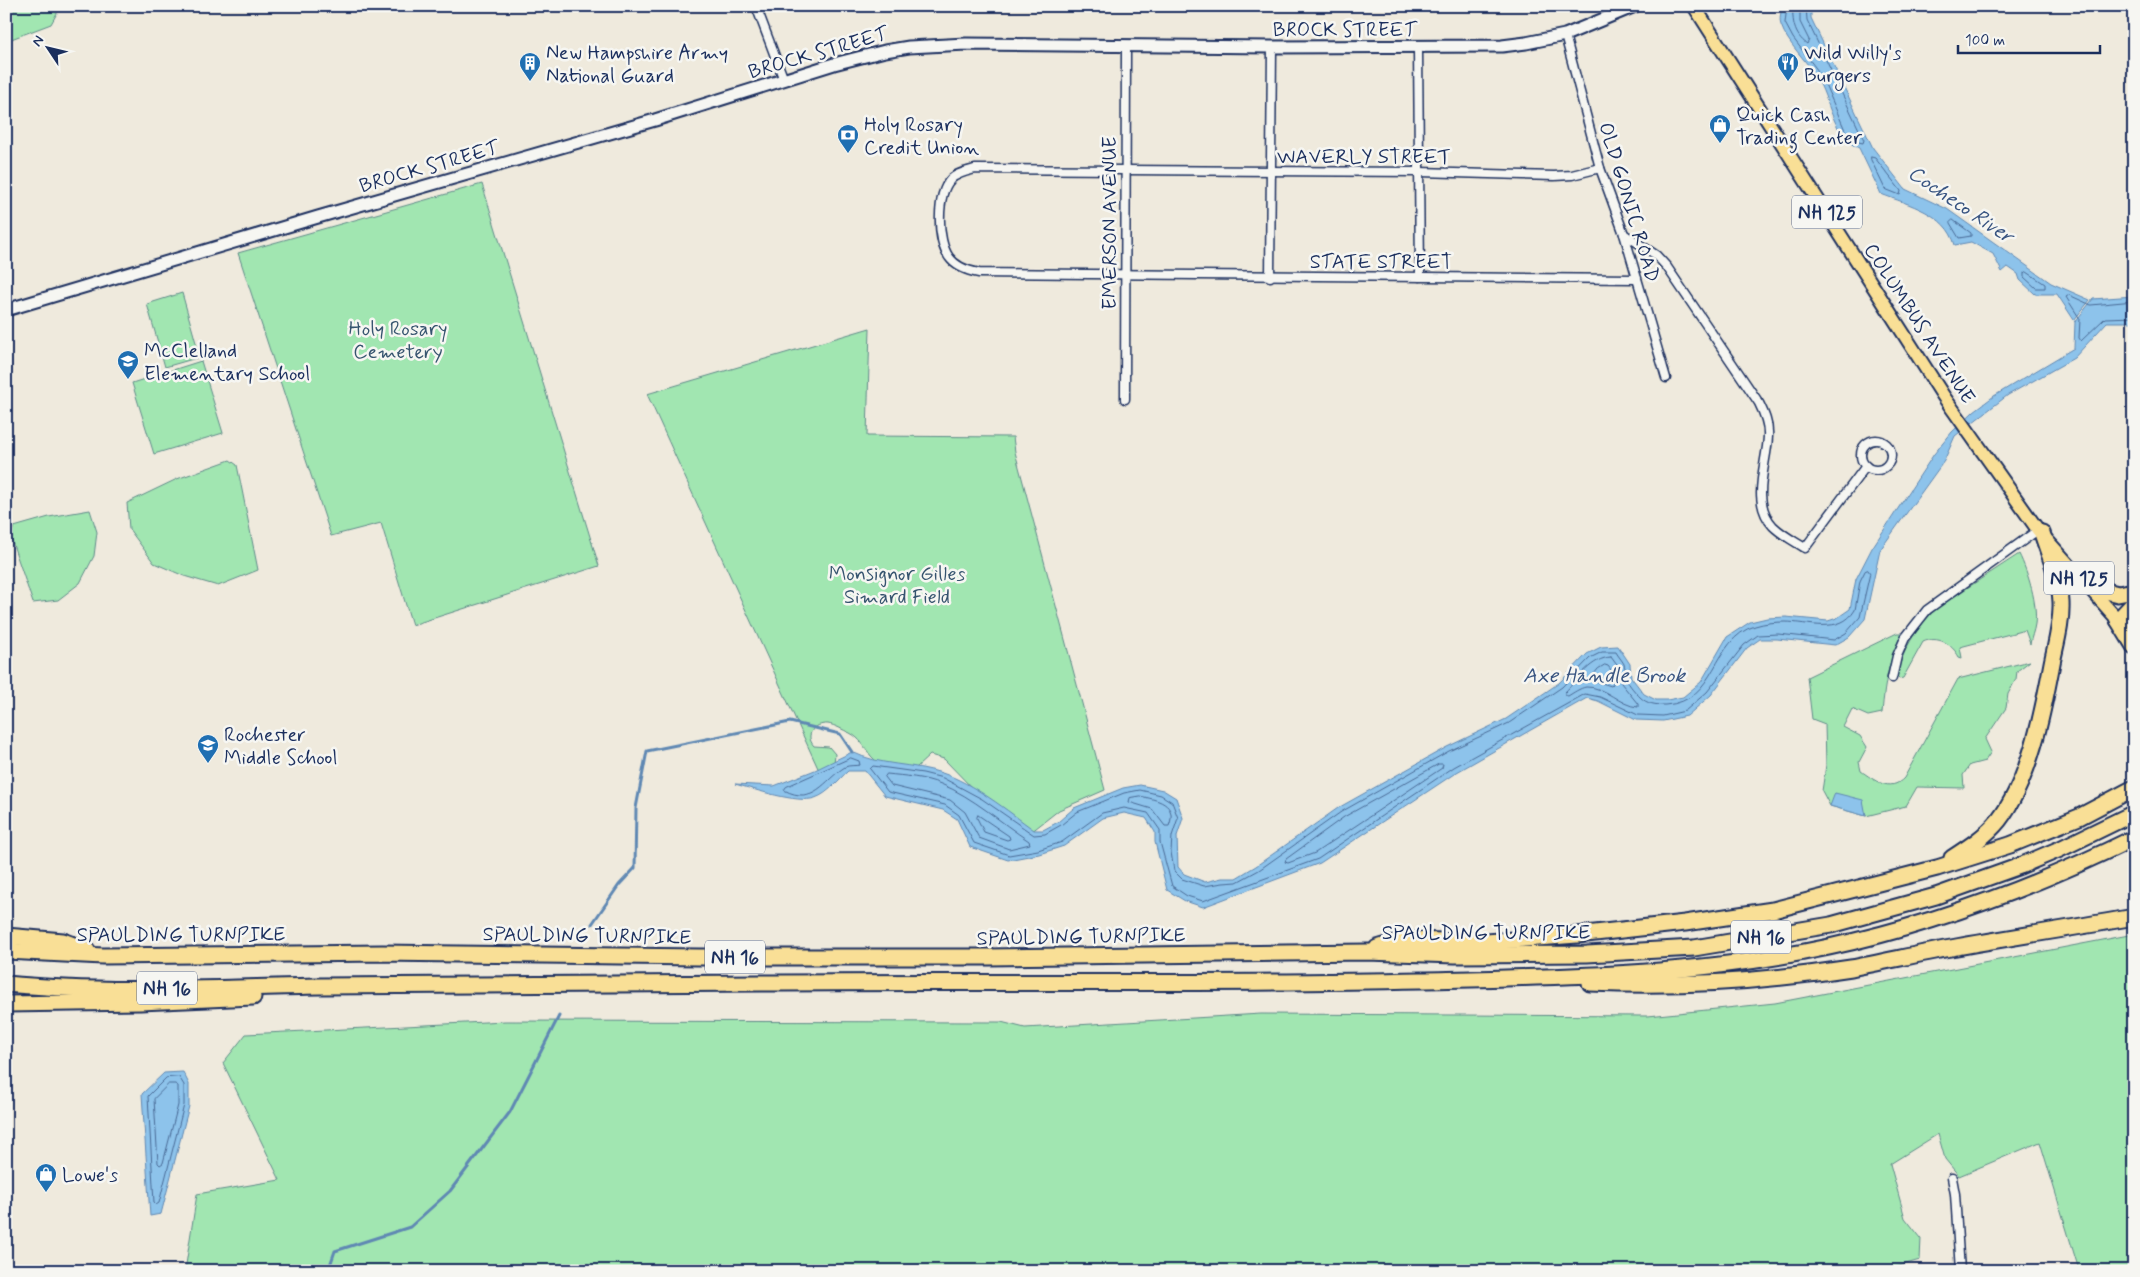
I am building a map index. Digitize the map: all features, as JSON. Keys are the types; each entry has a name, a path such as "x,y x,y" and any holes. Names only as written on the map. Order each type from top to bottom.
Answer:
{"highway":[{"path":"1938,868 1979,840 1998,820 2010,803 2020,781 2036,732 2058,637 2061,602 2057,579 2040,531"},
{"path":"2086,586 2118,594 2134,591"},
{"path":"2118,620 2134,603"},
{"name":"NH 125","path":"2118,620 2134,629"},
{"name":"NH 125","path":"2118,620 2134,646"},
{"path":"1367,952 1404,940 1486,942 1577,936 1685,924 1773,910 1938,868 2010,845 2062,824 2134,788"},
{"name":"SPAULDING TURNPIKE","path":"6,952 103,956 382,953 699,957 989,957 1367,952 1455,955 1578,954 1685,948 1831,925 1936,896 2060,849 2134,813"},
{"name":"NH 16","path":"6,984 43,988 155,988 809,982 1333,982 1542,977 1676,970 1724,965 1836,946 1947,916 2053,876 2134,838"},
{"path":"1542,977 1576,982 1630,985 1700,984 1765,979 1851,968 1952,948 2134,917"},
{"path":"6,936 63,941 103,956"},
{"path":"6,1004 140,1002 258,997 328,986"}],"main road":[{"name":"COLUMBUS AVENUE","path":"1694,6 1967,430 2040,531 2086,586 2118,620"}],"street":[{"path":"756,6 784,80"},
{"name":"BROCK STREET","path":"6,310 869,54 909,47 966,44 1272,48 1502,46 1526,43 1565,34 1635,6"},
{"name":"OLD GONIC ROAD","path":"1565,34 1600,168 1624,234 1666,378"},
{"name":"EMERSON AVENUE","path":"1125,400 1126,47"},
{"path":"1270,277 1272,48"},
{"path":"1418,48 1420,277"},
{"name":"WAVERLY STREET","path":"1126,274 979,273 968,271 958,266 944,249 940,226 944,188 951,179 969,170 1126,169 1271,172 1420,172 1554,176 1572,175 1600,168"},
{"path":"1624,234 1656,255 1667,267 1759,403 1767,423 1768,436 1762,476 1762,506 1773,526 1805,548 1866,466"},
{"name":"STATE STREET","path":"1126,274 1637,280"},
{"path":"1892,678 1897,656 1904,638 1927,610 2040,531"},
{"path":"1952,1178 1955,1194 1960,1271"}],"green space":[{"path":"6,6 61,6 51,24 6,41"},
{"name":"Holy Rosary Cemetery","path":"482,184 599,566 412,625 381,523 331,536 238,253"},
{"path":"182,293 200,357 165,367 147,304"},
{"name":"Monsignor Gilles Simard Field","path":"870,328 867,436 1013,437 1015,452 1105,790 1059,810 1026,836 974,790 944,759 930,755 916,768 889,771 873,758 854,735 828,724 818,725 810,734 811,742 814,746 829,747 835,754 834,763 822,777 647,394"},
{"path":"201,361 223,433 154,454 132,383"},
{"path":"230,460 237,465 258,570 218,586 184,576 154,563 129,529 127,503 177,479"},
{"path":"90,510 97,532 94,556 80,583 58,600 33,603 10,536 14,527 49,517"},
{"path":"2019,554 2034,598 2036,616 2030,644 2025,630 1960,647 1962,658 1944,642 1929,640 1923,642 1903,678 1899,679 1896,675 1908,645 1933,612"},
{"path":"1897,633 1902,633 1888,672 1882,713 1868,716 1852,709 1843,727 1860,736 1867,747 1859,762 1861,771 1882,784 1893,784 1904,778 1958,679 2030,661 2017,671 2016,679 2008,694 2006,708 1985,739 1991,752 1985,761 1970,765 1963,775 1964,788 1917,787 1906,806 1866,816 1830,806 1822,791 1826,765 1825,724 1812,719 1807,677"},
{"path":"2134,934 2134,1271 2079,1270 2040,1142 1959,1176 1945,1159 1938,1134 1890,1164 1905,1218 1921,1238 1920,1260 1881,1271 185,1271 197,1194 280,1180 223,1063 246,1034 505,1021 1001,1022 1025,1028 1261,1014 1648,1016 1775,1003"}],"water":[{"path":"1782,6 1811,6 1811,18 1873,148 1905,189 1947,209 2051,283 2090,300 2074,320 2057,294 2035,294 2020,280 2018,274 2008,267 2002,272 1993,254 1971,242 1955,245 1944,225 1935,218 1914,207 1881,194 1859,148 1843,136 1816,77 1784,32 1780,21"},
{"name":"Axe Handle Brook","path":"2134,296 2134,322 2107,322 2074,358 2008,395 1955,436 1944,461 1880,550 1865,619 1849,637 1835,645 1760,639 1747,648 1711,695 1687,716 1663,721 1636,720 1598,701 1587,698 1457,772 1320,863 1203,907 1185,901 1167,890 1155,842 1155,832 1146,818 1124,813 1103,818 1064,846 1039,854 1008,860 970,847 957,819 943,810 885,796 865,771 848,771 820,796 807,799 775,795 735,784 774,786 815,770 852,752 874,760 931,770 966,783 1034,830 1043,830 1058,822 1074,808 1123,788 1140,785 1163,790 1176,798 1183,818 1177,836 1178,867 1184,874 1205,882 1222,878 1236,878 1338,808 1447,747 1506,719 1559,683 1587,654 1601,647 1618,646 1630,664 1631,677 1644,694 1656,700 1667,700 1683,697 1701,682 1727,637 1750,622 1767,618 1786,617 1828,621 1837,618 1850,609 1856,579 1872,548 1934,454 1952,432 1974,411 1994,396 2074,348 2075,322 2093,299"},
{"path":"1835,793 1863,800 1866,816 1830,806"},
{"path":"183,1072 189,1084 189,1106 161,1214 150,1216 142,1094 164,1073"}],"waterway":[{"name":"Axe Handle Brook","path":"592,924 619,885 635,868 636,808 647,751 790,722 840,734 852,752"},
{"name":"Axe Handle Brook","path":"328,1271 335,1251 410,1227 450,1191 510,1112 559,1016"}],"place":[{"name":"New Hampshire Army National Guard","path":"530,82"},
{"name":"Wild Willy's Burgers","path":"1788,82"},
{"name":"Quick Cash Trading Center","path":"1720,144"},
{"name":"Holy Rosary Credit Union","path":"848,154"},
{"name":"McClelland Elementary School","path":"128,380"},
{"name":"Rochester Middle School","path":"208,764"},
{"name":"Lowe's","path":"46,1193"}],"water label":[{"name":"Cocheco River","path":"1961,204"}]}
